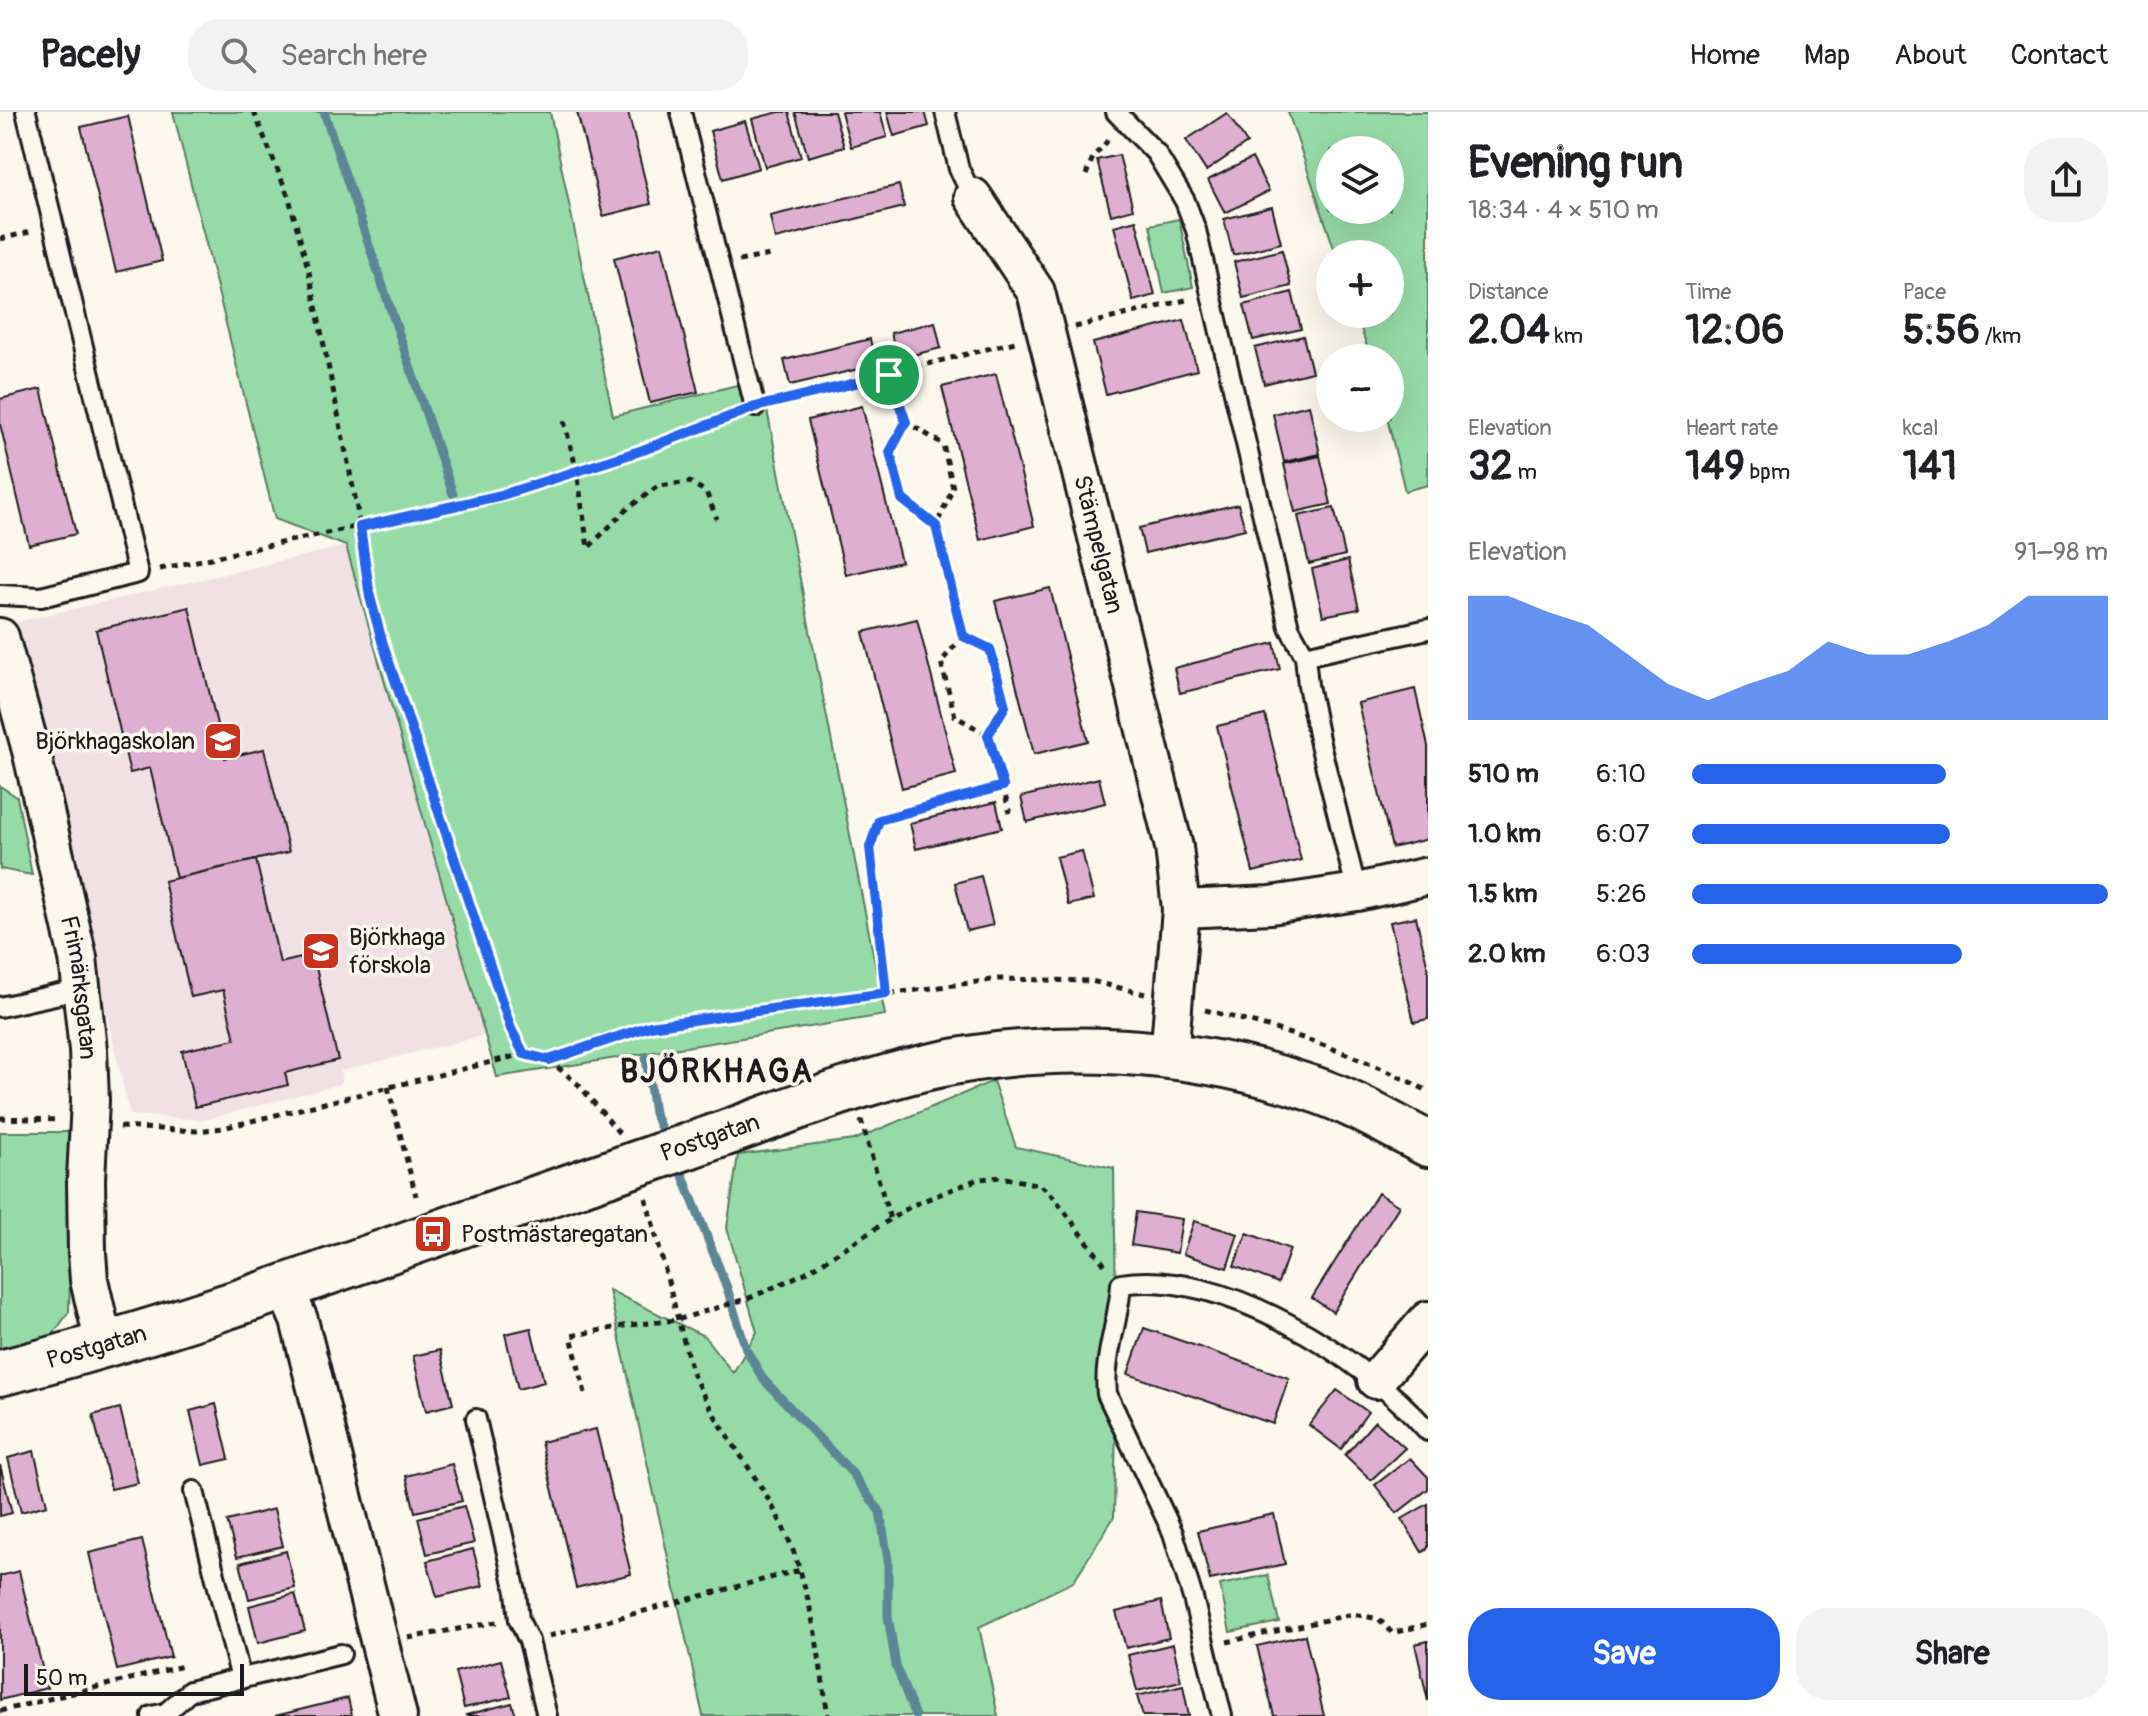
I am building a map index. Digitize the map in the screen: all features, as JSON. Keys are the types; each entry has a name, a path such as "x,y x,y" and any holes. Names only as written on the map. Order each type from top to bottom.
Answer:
{"street":[{"name":"Stämpelgatan","path":"973,197 1036,292 1174,847 1181,909 1169,1057"},
{"name":"Frimärksgatan","path":"0,637 32,754 78,958 88,1050 87,1253 89,1280 104,1344"},
{"path":"1181,909 1271,905 1357,892 1428,876"},
{"name":"Postgatan","path":"0,1373 104,1344 284,1286 873,1082 930,1067 1012,1054 1063,1051 1169,1057 1254,1072 1314,1089 1428,1144"},
{"path":"284,1286 299,1320 398,1716"},
{"path":"1376,1380 1428,1320"}],"lane":[{"path":"0,616 3,596 41,597 138,573 26,112"},
{"path":"681,112 755,407"},
{"path":"945,112 959,169 973,197"},
{"path":"1120,117 1156,153 1185,201 1196,230 1289,627 1305,656 1320,744 1357,892"},
{"path":"1305,656 1428,629"},
{"path":"0,1007 82,989"},
{"path":"1222,1716 1173,1533 1107,1394 1105,1376 1120,1310 1121,1284 1145,1280 1178,1285 1246,1305 1281,1320 1313,1337 1376,1380 1407,1407 1428,1431"},
{"path":"476,1419 516,1592 519,1620 529,1641 547,1716"},
{"path":"194,1491 241,1679"},
{"path":"152,1716 178,1710 190,1691 341,1654"}],"path":[{"path":"254,112 298,227 360,527 370,597 390,669 511,1029 524,1054"},
{"path":"1086,175 1093,157 1120,117"},
{"path":"0,239 54,226"},
{"path":"138,573 502,495 643,450 755,407 1210,294"},
{"path":"889,375 906,422 943,444 953,488 936,526"},
{"path":"564,421 577,471 588,548 627,509 658,486 690,482 706,492 717,519"},
{"path":"906,422 890,452 902,499 936,526 963,636"},
{"path":"963,636 990,649 1005,706 988,735"},
{"path":"963,636 941,662 955,716 988,735 1010,813"},
{"path":"886,993 870,847 879,820 1003,786"},
{"path":"549,1060 650,1026 999,979 1091,981 1146,995"},
{"path":"1191,1006 1259,1023 1333,1048 1428,1091"},
{"path":"0,1118 120,1127 210,1129 524,1054 549,1060 579,1085 622,1137"},
{"path":"388,1087 416,1196"},
{"path":"860,1119 890,1219"},
{"path":"585,1393 571,1336 677,1320 752,1297 805,1273 913,1205 978,1179 1001,1177 1040,1185 1053,1196 1121,1284"},
{"path":"643,1188 692,1372 703,1396 762,1488 781,1523 800,1570 819,1655 828,1716"},
{"path":"529,1641 800,1570"},
{"path":"1205,1647 1353,1614 1379,1619 1392,1633 1428,1624"},
{"path":"380,1644 483,1623 519,1620"},
{"path":"0,1711 234,1654"}],"shaded area":[{"name":"Björkhagaskolan","path":"346,546 485,1035 341,1071 341,1084 204,1120 130,1115 16,622"}],"green space":[{"path":"173,112 550,112 613,416 761,379 885,1015 497,1077 346,546 275,519"},
{"path":"1288,112 1428,112 1428,485 1405,491 1390,432 1404,432 1404,344 1366,344 1361,328 1404,328 1404,240 1331,240 1326,224 1404,224 1404,136 1316,136 1316,195"},
{"path":"1179,219 1193,287 1164,293 1150,225"},
{"path":"0,786 17,797 32,875 0,869"},
{"path":"993,1081 1016,1147 1114,1168 1117,1376 1114,1517 1073,1582 979,1627 998,1716 703,1716 609,1290 704,1336 733,1373 757,1332 727,1228 738,1155 854,1140"},
{"path":"0,1132 74,1132 69,1312 48,1341 0,1352"},
{"path":"1268,1575 1279,1622 1230,1632 1220,1585"}],"building":[{"path":"577,112 628,112 651,204 603,216"},
{"path":"789,112 801,157 765,167 752,119"},
{"path":"795,112 834,112 844,147 808,157"},
{"path":"841,112 880,112 887,137 851,147"},
{"path":"887,112 925,112 929,126 894,136"},
{"path":"1227,113 1247,143 1206,171 1186,140"},
{"path":"128,116 162,261 116,272 81,127"},
{"path":"745,121 759,168 723,179 710,131"},
{"path":"1119,155 1133,209 1111,215 1097,160"},
{"path":"1252,158 1269,191 1225,213 1208,180"},
{"path":"899,185 904,207 775,239 770,216"},
{"path":"1272,207 1281,243 1233,255 1224,219"},
{"path":"1136,220 1155,295 1133,301 1114,226"},
{"path":"662,246 698,392 650,403 614,258"},
{"path":"1282,250 1291,286 1243,298 1234,262"},
{"path":"1292,292 1301,329 1253,340 1244,305"},
{"path":"1184,320 1197,370 1106,394 1093,343"},
{"path":"935,322 941,348 897,359 891,333"},
{"path":"1303,336 1312,372 1264,384 1255,348"},
{"path":"870,339 876,365 790,385 784,360"},
{"path":"996,374 1034,526 980,540 942,387"},
{"path":"41,389 76,534 29,545 0,424 0,399"},
{"path":"1309,405 1320,454 1284,462 1273,414"},
{"path":"862,406 901,562 846,575 808,420"},
{"path":"1320,456 1331,504 1295,512 1284,464"},
{"path":"1238,504 1245,529 1145,553 1139,528"},
{"path":"1334,508 1345,555 1309,564 1298,516"},
{"path":"1348,560 1359,609 1323,616 1312,569"},
{"path":"1050,588 1088,741 1034,754 995,601"},
{"path":"189,607 225,758 264,749 289,852 176,878 150,768 130,773 96,630"},
{"path":"917,619 956,774 902,788 863,632"},
{"path":"1274,643 1280,669 1180,693 1174,668"},
{"path":"1415,689 1428,746 1428,839 1392,848 1358,703"},
{"path":"1265,715 1301,860 1253,872 1217,726"},
{"path":"1099,778 1105,803 1027,822 1021,797"},
{"path":"996,802 1002,828 916,849 910,823"},
{"path":"1082,851 1094,899 1068,905 1056,857"},
{"path":"256,860 280,963 313,955 338,1060 285,1073 288,1085 195,1107 182,1051 235,1039 223,990 191,997 164,881"},
{"path":"981,876 993,925 967,931 955,883"},
{"path":"1416,917 1428,968 1428,1019 1414,1022 1390,922"},
{"path":"1378,1193 1399,1206 1333,1312 1312,1298"},
{"path":"1136,1212 1182,1219 1177,1253 1131,1245"},
{"path":"1194,1221 1238,1234 1227,1268 1183,1254"},
{"path":"1247,1233 1290,1249 1278,1283 1234,1266"},
{"path":"531,1328 544,1382 518,1389 505,1334"},
{"path":"1144,1328 1289,1378 1273,1424 1128,1374"},
{"path":"440,1350 453,1404 426,1411 413,1356"},
{"path":"1337,1390 1368,1412 1341,1449 1309,1425"},
{"path":"216,1404 229,1459 203,1465 190,1411"},
{"path":"120,1408 138,1483 111,1489 93,1415"},
{"path":"1375,1421 1405,1448 1371,1480 1345,1455"},
{"path":"596,1429 631,1574 576,1588 541,1442"},
{"path":"34,1451 47,1505 21,1512 8,1458"},
{"path":"1410,1458 1428,1477 1428,1489 1397,1513 1375,1485"},
{"path":"452,1464 462,1501 415,1512 406,1476"},
{"path":"0,1465 12,1513 0,1516"},
{"path":"1428,1504 1428,1548 1422,1552 1402,1519"},
{"path":"464,1506 474,1543 427,1554 418,1518"},
{"path":"274,1509 283,1546 237,1557 227,1521"},
{"path":"1274,1514 1285,1564 1210,1580 1198,1531"},
{"path":"142,1540 171,1657 117,1670 89,1553"},
{"path":"473,1549 483,1586 437,1597 427,1561"},
{"path":"286,1551 295,1588 249,1599 240,1563"},
{"path":"19,1571 47,1688 0,1700 0,1576"},
{"path":"295,1594 305,1631 258,1643 249,1606"},
{"path":"1161,1601 1169,1638 1126,1648 1116,1612"},
{"path":"1305,1635 1324,1716 1274,1716 1257,1646"},
{"path":"1428,1641 1428,1701 1415,1644"},
{"path":"1173,1644 1181,1681 1137,1691 1128,1655"},
{"path":"501,1660 511,1697 464,1708 455,1672"},
{"path":"1183,1685 1189,1716 1143,1716 1137,1696"},
{"path":"348,1698 352,1716 275,1716"},
{"path":"512,1703 516,1716 466,1715"}],"waterway":[{"path":"324,112 453,494"},
{"path":"646,1058 654,1113 668,1143"},
{"path":"678,1163 727,1288 746,1349 763,1379 852,1473 880,1512 888,1560 888,1616 896,1666 915,1716"}],"place":[{"name":"Björkhagaskolan","path":"223,741"},
{"name":"Björkhaga förskola","path":"321,951"},
{"name":"Postmästaregatan","path":"433,1234"}],"district":[{"name":"BJÖRKHAGA","path":"717,1072"}],"route":[{"path":"889,375 906,422 890,452 902,499 936,526 963,636 990,649 1005,706 988,735 1003,786 879,820 870,847 886,993 650,1026 549,1060 524,1054 511,1029 395,683 370,597 360,527 502,495 643,450 755,407 889,375"}]}
